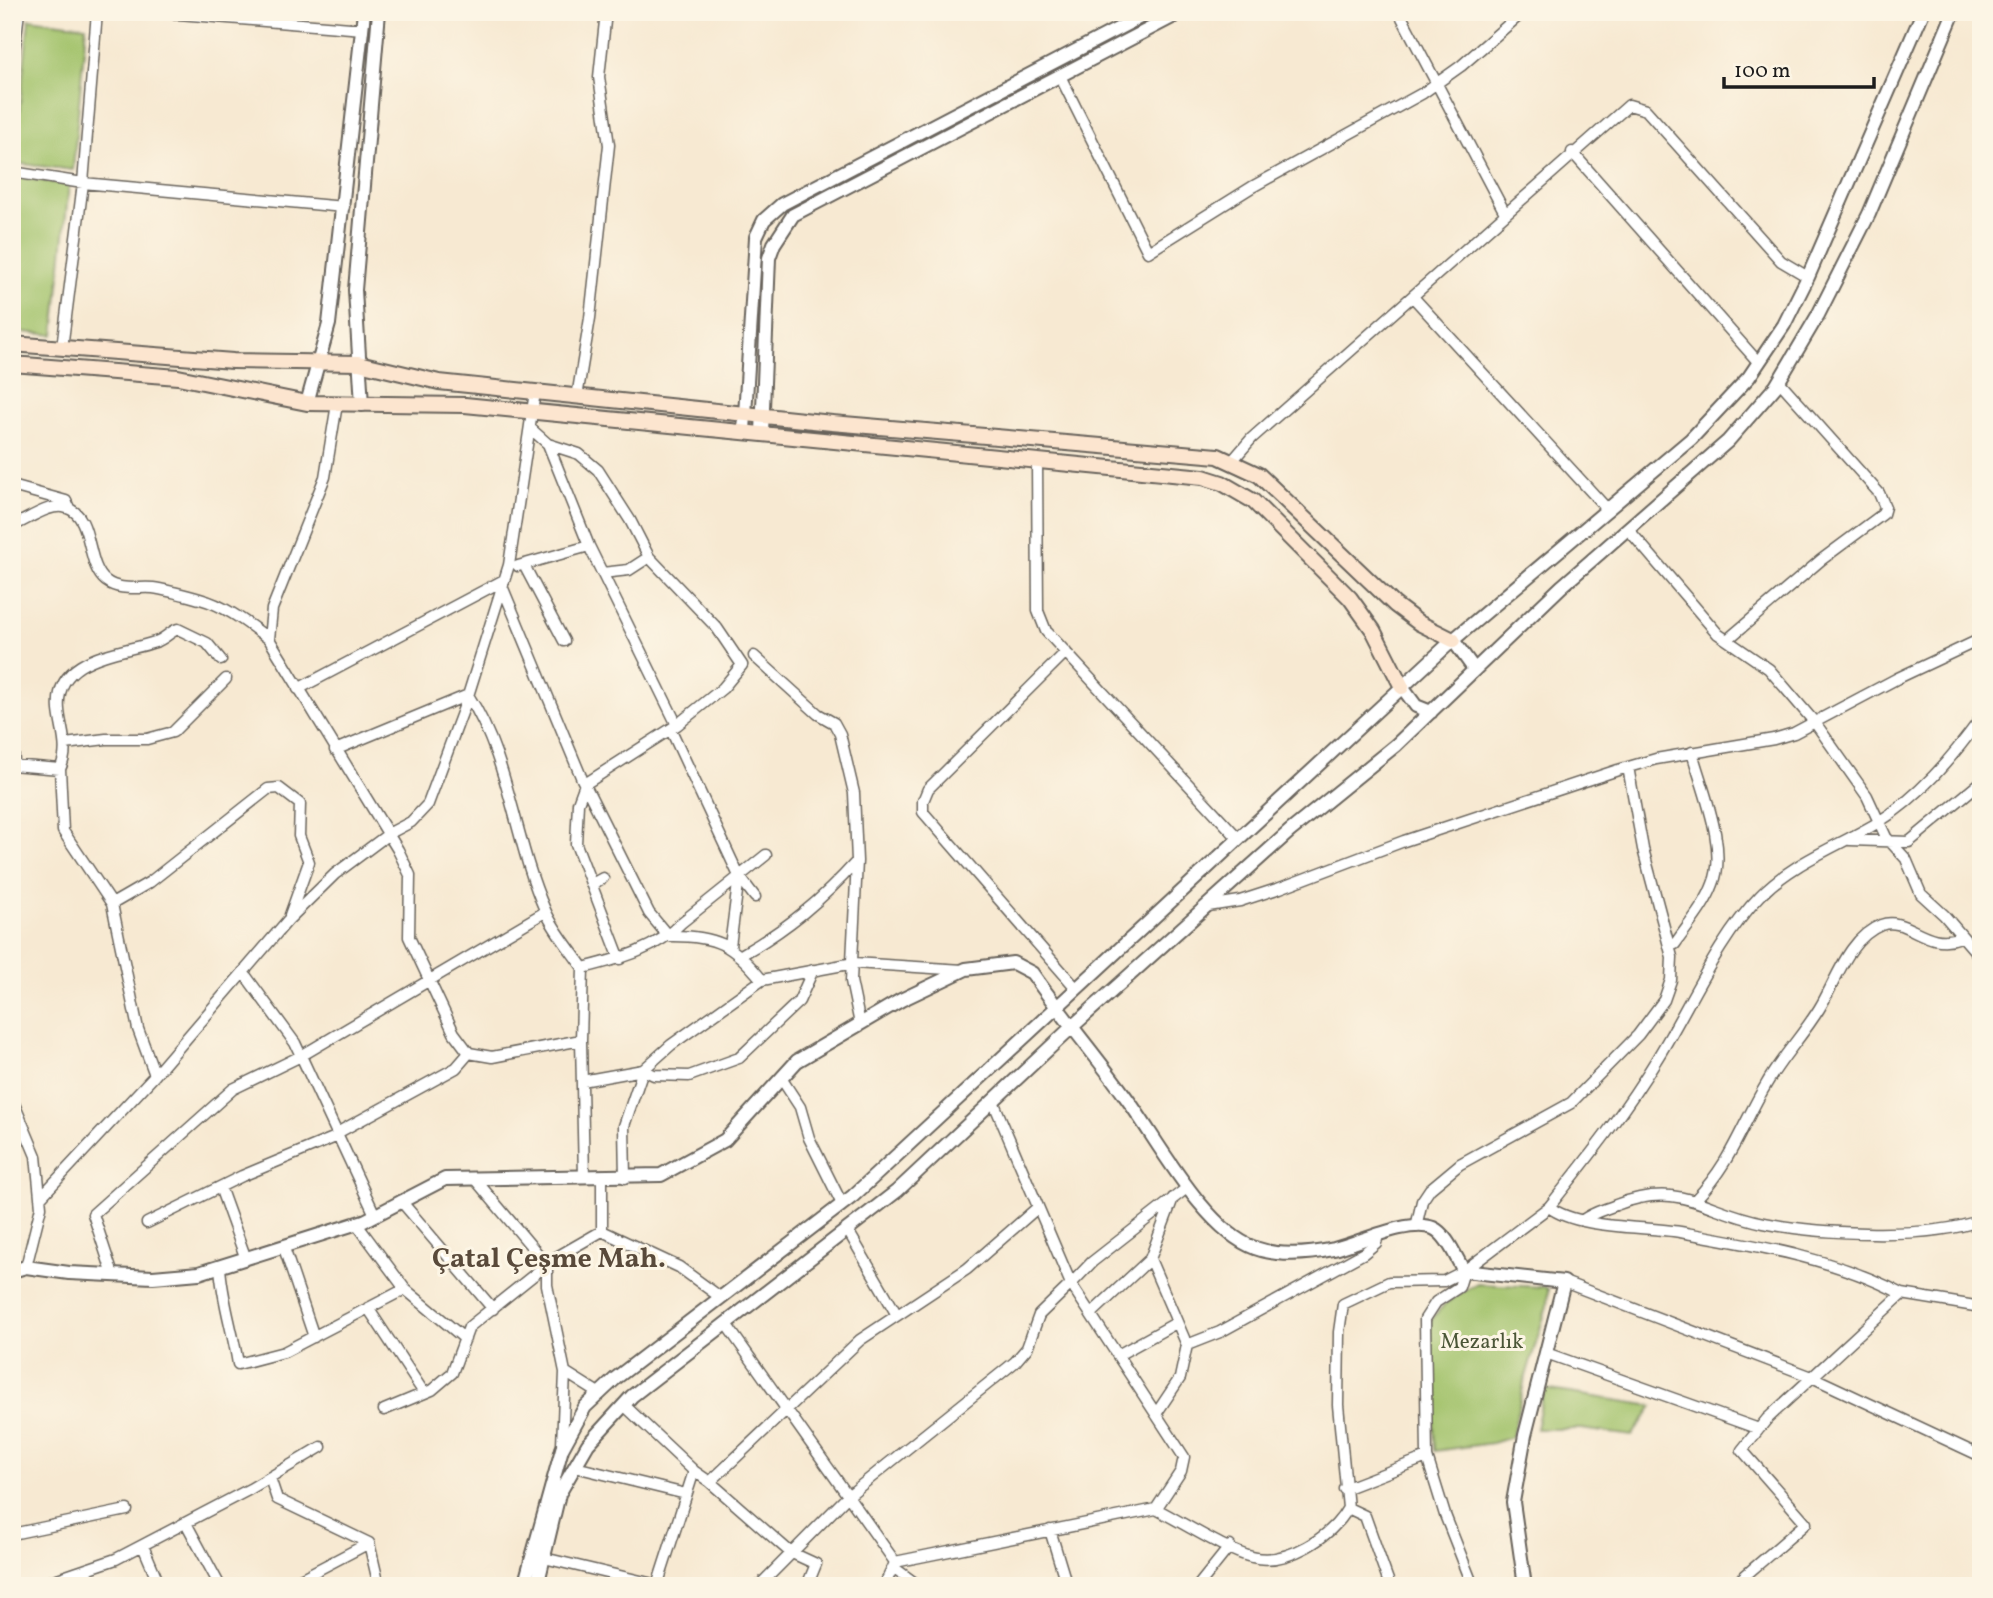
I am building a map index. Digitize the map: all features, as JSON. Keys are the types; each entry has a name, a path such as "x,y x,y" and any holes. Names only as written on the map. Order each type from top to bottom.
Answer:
{"main road":[{"path":"12,344 233,360 359,363 439,382 763,417 1202,453 1233,460 1259,475 1395,605 1419,623 1453,640"},
{"path":"12,363 178,377 307,403 441,404 1203,477 1238,491 1253,502 1350,598 1373,630 1402,687"}],"street":[{"path":"12,68 19,12"},
{"path":"62,348 83,183 97,12"},
{"path":"154,12 363,29"},
{"path":"307,403 330,324 364,12"},
{"path":"362,405 355,290 379,12"},
{"path":"577,397 590,318 609,145 599,77 606,12"},
{"path":"744,431 751,276 756,237 764,220 782,204 1150,12"},
{"path":"762,433 769,258 778,235 793,215 1182,12"},
{"path":"1399,12 1505,212"},
{"path":"1060,76 1148,252 1252,187 1438,83 1523,12"},
{"path":"524,1586 562,1449 585,1407 720,1297 842,1204 1453,640 1691,439 1727,404 1784,325 1808,277 1923,12"},
{"path":"537,1586 559,1494 589,1444 624,1405 897,1191 1073,1026 1431,712 1474,669 1628,529 1728,442 1779,381 1818,315 1869,214 1954,12"},
{"path":"1233,460 1252,438 1625,106 1636,104 1643,107 1781,261 1808,277"},
{"path":"1572,152 1759,363"},
{"path":"12,172 83,183 344,207"},
{"path":"1413,297 1608,510"},
{"path":"1727,640 1821,560 1879,521 1885,507 1879,493 1779,381"},
{"path":"40,1198 155,1075 288,920 335,874 390,833 411,822 428,804 468,695 508,569 535,392"},
{"path":"269,639 272,609 326,477 337,404"},
{"path":"531,429 548,444 579,454 598,470 630,520 649,557 717,628 743,665 723,688 674,727 585,784 578,803 576,844 620,959"},
{"path":"548,444 589,546 674,727 739,876 755,897"},
{"path":"1037,460 1038,611 1046,631 1240,839"},
{"path":"12,486 66,500 69,508 80,518 99,574 105,581 114,586 154,588 199,598 236,615 269,639 335,750 390,833 410,875 409,937 454,1033 469,1053 492,1057 581,1040"},
{"path":"12,526 54,507 69,508"},
{"path":"1628,529 1697,611 1727,640 1769,669 1816,724 1867,796 1877,823 1906,859 1921,894 1944,915 1981,958"},
{"path":"508,569 589,546"},
{"path":"603,573 629,569 649,557"},
{"path":"524,565 564,641"},
{"path":"298,689 503,583"},
{"path":"503,583 585,784 649,913 668,936"},
{"path":"155,1075 136,1022 112,904 63,831 60,769 65,744 58,698 63,685 79,666 97,656 154,643 178,629 206,643 221,660"},
{"path":"1453,640 1474,669"},
{"path":"1208,906 1240,901 1280,888 1404,841 1628,767 1692,752 1773,739 1816,724 1898,678 1980,640"},
{"path":"1066,652 928,789 922,806 923,812 1076,988"},
{"path":"754,656 818,714 834,723 840,734 854,793 858,861 851,981 860,1024"},
{"path":"65,744 106,739 147,739 173,732 226,679"},
{"path":"1402,687 1416,706 1431,712"},
{"path":"335,750 468,695"},
{"path":"468,695 482,717 500,766 545,912 583,968 581,1040 584,1177"},
{"path":"1348,1508 1344,1489 1338,1405 1339,1332 1343,1304 1389,1282 1444,1281 1464,1271 1549,1207 1595,1151 1657,1059 1747,911 1774,883 1843,840 1877,823 1926,784 1981,718"},
{"path":"12,721 13,765 60,769"},
{"path":"1669,946 1675,944 1707,896 1718,868 1718,851 1692,752"},
{"path":"1416,1227 1422,1201 1430,1189 1460,1164 1571,1102 1639,1035 1668,990 1672,965 1669,946 1643,849 1628,767"},
{"path":"1843,840 1903,843 1915,839 1981,782"},
{"path":"112,904 150,882 268,789 279,788 300,804 299,836 309,862 288,920"},
{"path":"583,968 620,959 668,936 766,855"},
{"path":"741,955 779,933 822,900 858,861"},
{"path":"730,946 739,876"},
{"path":"592,884 603,878"},
{"path":"113,1275 93,1214 233,1089 301,1056 545,912"},
{"path":"1695,1200 1727,1161 1769,1080 1819,1009 1859,942 1874,930 1888,924 1905,927 1933,941 1961,937"},
{"path":"668,936 692,935 730,946 762,980"},
{"path":"625,1178 624,1126 643,1070 671,1045 762,980 854,963 963,970 1013,963 1032,972 1144,1120 1188,1187 1232,1235 1256,1248 1294,1254 1318,1252 1416,1227 1438,1231 1464,1271 1460,1287 1436,1302 1424,1319 1427,1457 1445,1515 1473,1586"},
{"path":"582,1081 643,1070 654,1075 689,1076 739,1058 799,1001 813,970"},
{"path":"12,1271 26,1267 153,1277 200,1273 356,1223 445,1180 625,1178 661,1175 725,1140 797,1060 963,970"},
{"path":"243,972 285,1025 375,1215"},
{"path":"147,1223 337,1134 456,1068 469,1053"},
{"path":"781,1078 800,1107 809,1138 842,1204"},
{"path":"993,1101 1071,1284 1184,1457 1181,1471 1156,1509"},
{"path":"13,1102 36,1156 41,1207 26,1267"},
{"path":"474,1178 547,1265 547,1285 565,1372 562,1449"},
{"path":"602,1178 602,1231"},
{"path":"220,1187 246,1259"},
{"path":"759,1586 848,1496 1015,1362 1027,1348 1039,1315 1092,1262 1188,1187"},
{"path":"1583,1220 1591,1213 1647,1195 1667,1194 1695,1200 1745,1219 1804,1229 1923,1232 1981,1220"},
{"path":"1091,1314 1150,1259 1173,1198"},
{"path":"401,1201 493,1308"},
{"path":"1549,1207 1558,1214 1583,1220 1679,1232 1789,1254 1880,1282 1902,1294 1981,1307"},
{"path":"710,1482 860,1340 967,1269 1037,1208"},
{"path":"356,1223 405,1289 465,1339"},
{"path":"847,1229 897,1315"},
{"path":"602,1231 679,1267 720,1297"},
{"path":"384,1409 424,1393 452,1373 469,1327 547,1265 602,1231"},
{"path":"1187,1345 1220,1332 1364,1253 1376,1243 1378,1235"},
{"path":"284,1248 314,1337"},
{"path":"1150,1259 1187,1345 1180,1378 1156,1414"},
{"path":"219,1267 221,1290 232,1325 238,1364 284,1352 405,1289"},
{"path":"1464,1271 1564,1282 1812,1377 1981,1456"},
{"path":"1525,1586 1513,1502 1525,1435 1564,1282"},
{"path":"1733,1586 1806,1523 1742,1450 1759,1429 1812,1377 1902,1294"},
{"path":"368,1308 424,1393"},
{"path":"1118,1356 1176,1323"},
{"path":"726,1324 894,1565 919,1586"},
{"path":"1546,1353 1759,1429"},
{"path":"565,1372 600,1394"},
{"path":"624,1405 694,1471 790,1552 816,1564 807,1586"},
{"path":"37,1586 143,1546 270,1478 321,1447"},
{"path":"1344,1489 1427,1457"},
{"path":"575,1467 686,1494"},
{"path":"544,1558 659,1585 694,1471"},
{"path":"270,1478 277,1499 369,1543"},
{"path":"894,1565 1156,1509 1258,1558 1287,1554 1323,1536 1348,1508"},
{"path":"1348,1508 1365,1516 1390,1586"},
{"path":"12,1534 127,1510"},
{"path":"186,1523 220,1586"},
{"path":"1050,1530 1067,1586"},
{"path":"287,1586 369,1543"},
{"path":"369,1543 379,1586"},
{"path":"143,1546 160,1586"},
{"path":"1198,1586 1230,1546"},
{"path":"884,1586 894,1565"},
{"path":"87,1569 92,1586"}],"green space":[{"path":"29,19 86,26 73,170 14,163"},
{"path":"12,176 69,185 54,335 12,331"},
{"name":"Mezarlık","path":"1477,1284 1545,1287 1548,1290 1547,1306 1524,1383 1512,1437 1492,1443 1435,1451 1430,1323 1445,1305"},
{"path":"1544,1389 1653,1406 1632,1436 1581,1429 1536,1429"}],"district":[{"name":"Çatal Çeşme Mah.","path":"549,1257"}]}
